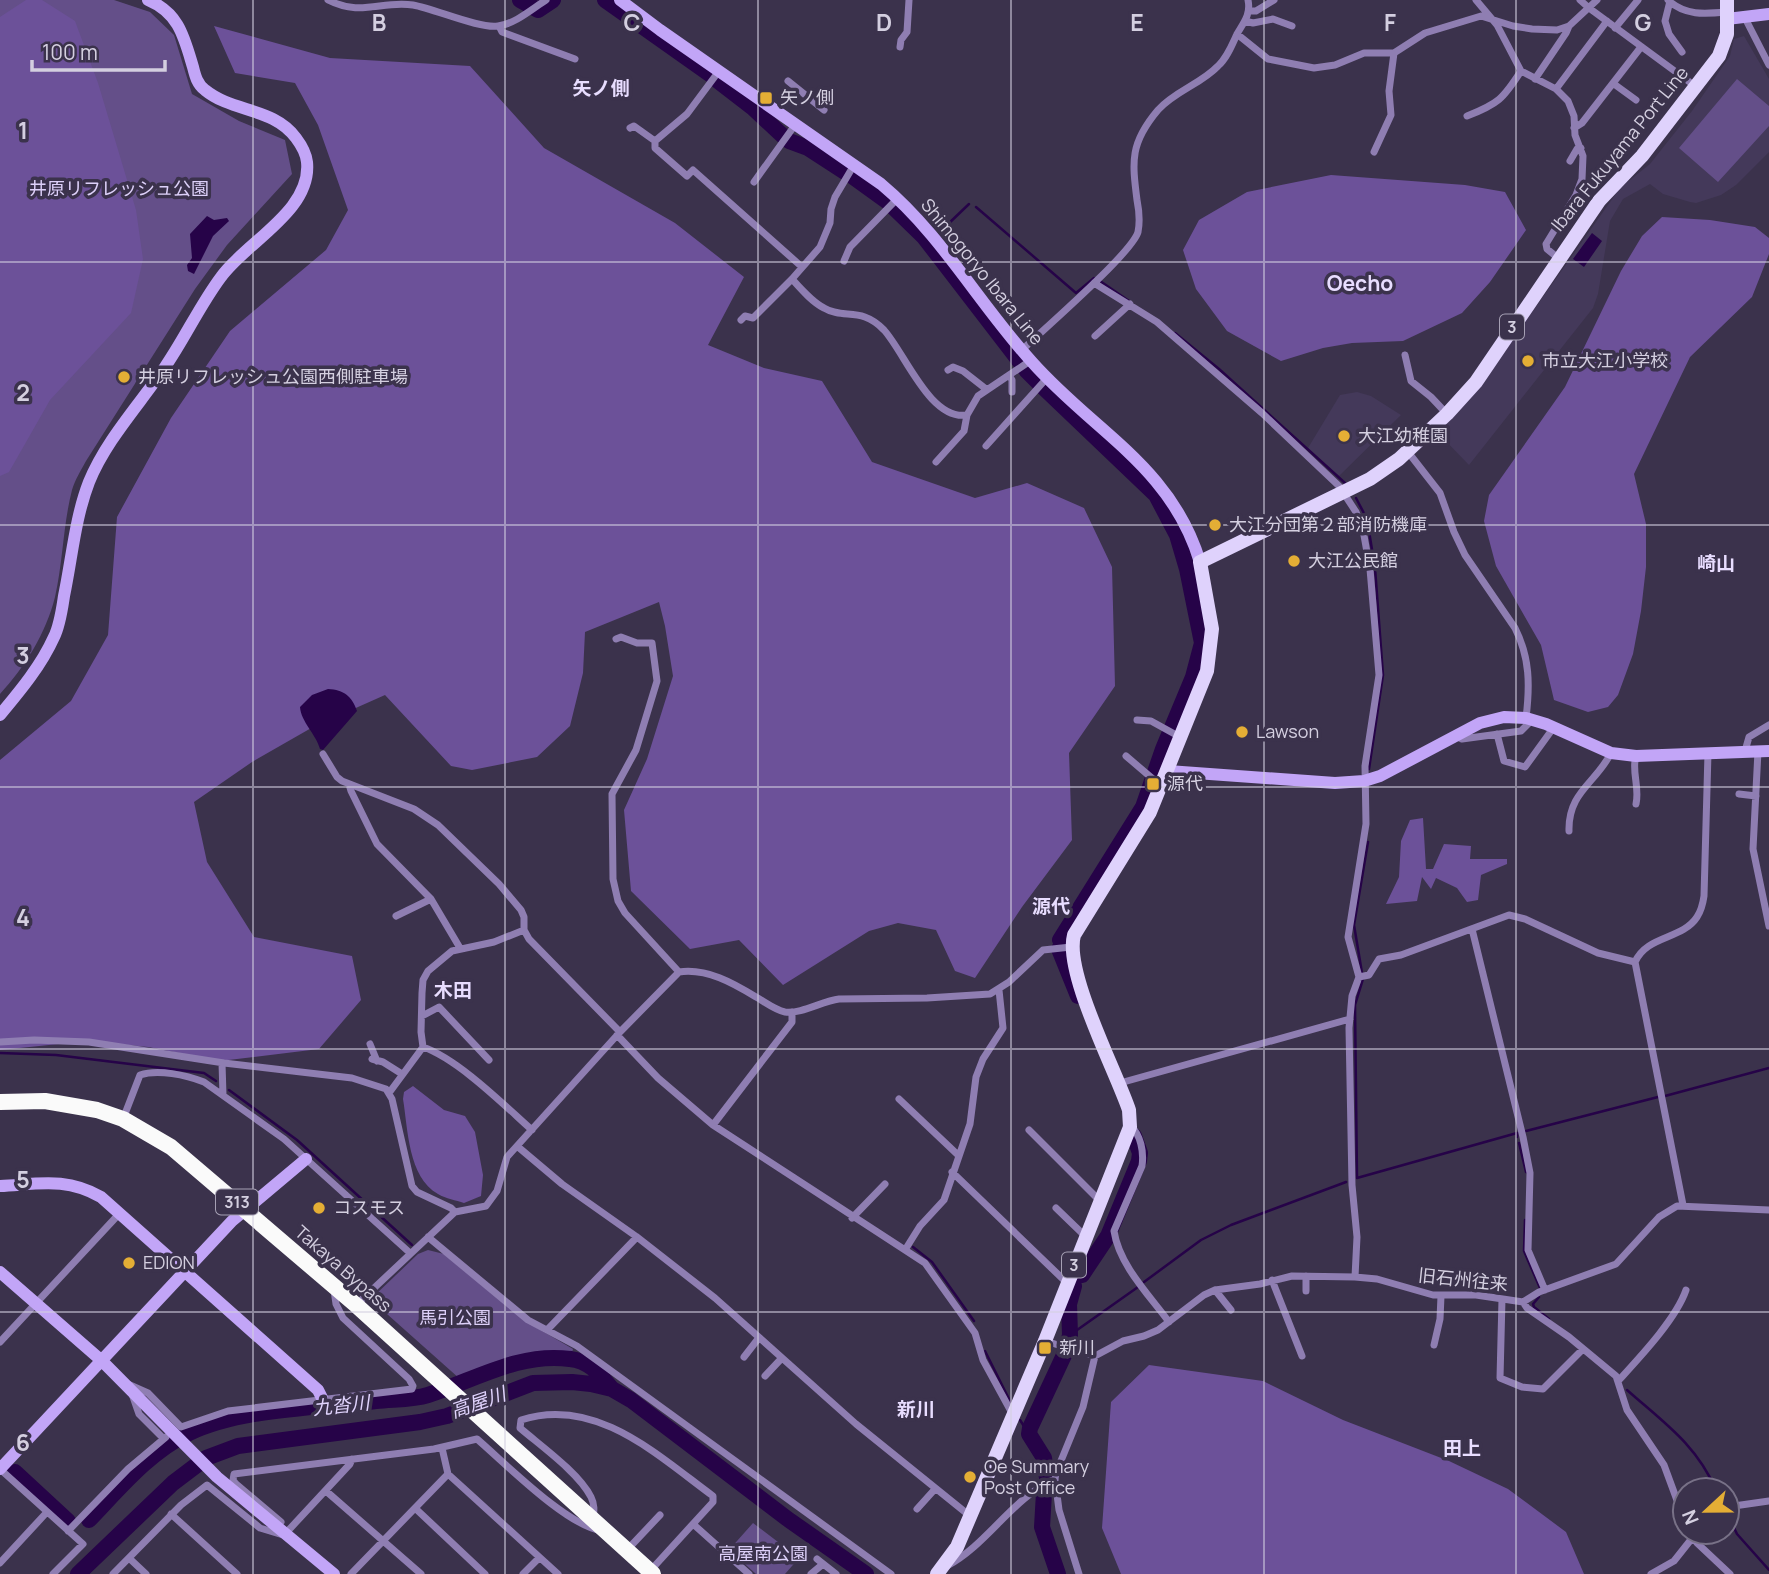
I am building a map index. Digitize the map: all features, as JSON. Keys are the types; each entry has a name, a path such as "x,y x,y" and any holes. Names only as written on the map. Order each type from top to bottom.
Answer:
{"highway":[{"name":"Takaya Bypass","path":"0,1102 72,1104 122,1119 172,1147 438,1379 650,1573"}],"main road":[{"name":"Ibara Fukuyama Port Line","path":"1200,562 1370,480 1447,414 1476,382 1558,258 1607,191 1642,156 1721,51 1725,42 1727,10"},
{"path":"1130,1125 1129,1110 1120,1083 1077,979 1071,947 1074,934 1146,820 1156,781 1168,771 1174,733 1207,671 1211,646 1209,607 1200,562"},
{"name":"3","path":"940,1571 957,1547 1045,1341 1130,1125"}],"street":[{"path":"0,715 34,672 55,636 80,512 101,457 167,364 226,270 286,215 294,204 302,189 308,164 304,150 285,125 260,112 229,103 202,88 181,28 168,11 148,0"},
{"path":"328,0 360,9 414,5 489,26 508,23 546,0"},
{"path":"900,47 907,32 909,0"},
{"path":"1022,350 1128,249 1138,233 1139,218 1133,171 1135,150 1140,138 1171,97 1217,68 1245,21 1249,11 1248,0"},
{"path":"1249,11 1256,11 1274,0"},
{"path":"1477,0 1503,35 1521,71 1556,89 1568,101 1574,116 1574,128 1584,166 1576,195 1546,244 1547,249 1558,258"},
{"path":"1580,0 1695,86"},
{"path":"1237,34 1268,59 1314,68 1335,65 1364,53 1394,53 1425,33 1481,16 1532,29 1557,30 1569,26 1597,0"},
{"path":"1615,28 1638,0"},
{"path":"1682,52 1669,34 1665,21 1669,1 1689,12 1707,14 1727,10 1745,18 1769,13"},
{"name":"Shimogoryo Ibara Line","path":"626,2 794,125 854,165 894,202 926,226 1030,361 1135,458 1162,488 1181,515 1193,539 1200,562"},
{"path":"1745,18 1769,65"},
{"path":"1245,21 1253,23 1273,19 1292,26"},
{"path":"1556,89 1607,22"},
{"path":"508,23 513,36"},
{"path":"499,26 502,32 575,59"},
{"path":"1535,79 1569,26"},
{"path":"1574,128 1582,124 1641,47"},
{"path":"1374,152 1391,115 1389,91 1394,53"},
{"path":"719,71 687,114 655,141 655,148 687,176 692,170 802,267"},
{"path":"1467,116 1494,105 1506,94 1521,71"},
{"path":"788,81 824,110"},
{"path":"1614,84 1636,100"},
{"path":"754,182 794,125"},
{"path":"630,128 634,126 655,141"},
{"path":"1570,161 1577,149 1581,148"},
{"path":"741,320 745,316 753,318 820,247 828,231 835,197 854,165"},
{"path":"844,261 850,247 894,202"},
{"path":"792,279 824,309 860,314 882,328 939,407 957,416 967,415"},
{"path":"1094,283 1157,322 1216,371 1345,493 1363,530 1370,569 1378,653 1378,689 1364,781 1366,824 1348,937 1361,977 1352,996 1350,1020 1352,1174 1357,1237 1355,1277"},
{"path":"1095,336 1130,304"},
{"path":"1405,355 1411,381 1447,414"},
{"path":"936,462 964,431 967,415 978,396 1030,361"},
{"path":"948,370 953,367 962,370 986,389"},
{"path":"1009,375 1012,392"},
{"path":"986,446 1047,378"},
{"path":"1407,451 1435,485 1465,555 1515,628 1521,640 1529,675 1528,724 1521,731 1462,739 1455,736"},
{"path":"616,639 621,637 637,643 652,643 657,678 636,750 612,794 615,890 625,913 634,925 678,972 714,975 782,1012 792,1012 827,1000 981,996 999,990 1043,950 1071,947"},
{"path":"1168,771 1335,783 1364,781 1493,719 1527,718 1611,753 1636,756 1757,751"},
{"path":"1137,720 1151,721 1174,733"},
{"path":"1769,725 1749,737 1757,751 1753,849 1769,926"},
{"path":"1497,734 1503,761 1525,768 1554,727"},
{"path":"1569,831 1571,812 1577,797 1611,753"},
{"path":"1708,753 1704,896 1701,910 1689,926 1648,945 1635,962 1683,1205 1769,1210"},
{"path":"323,754 337,777 414,809 438,825 521,909 524,930 529,939 658,1078 713,1125 925,1263 975,1333 983,1360 1013,1416"},
{"path":"1126,756 1156,781"},
{"path":"1636,756 1633,763 1639,784 1636,804"},
{"path":"349,784 377,844 431,899 460,948"},
{"path":"1739,794 1756,796"},
{"path":"396,916 431,899"},
{"path":"1361,977 1370,975 1379,959 1402,955 1502,917 1517,916 1598,953 1635,962"},
{"path":"1472,929 1531,1173 1528,1250 1545,1290"},
{"path":"389,1093 424,1047 423,980 428,971 452,951 494,942 524,930"},
{"path":"356,1306 454,1212 486,1206 497,1191 507,1157 678,972"},
{"path":"905,1250 920,1226 944,1200 970,1124 976,1077 983,1059 1003,1028 999,990"},
{"path":"422,1016 439,1007 489,1060"},
{"path":"713,1125 792,1022 792,1012"},
{"path":"1120,1083 1350,1020"},
{"path":"0,1042 89,1042 222,1063 352,1078 377,1085 389,1093 412,1186 417,1192 454,1212"},
{"path":"370,1044 374,1060 402,1074"},
{"path":"424,1047 436,1052 490,1092 531,1130"},
{"path":"222,1063 223,1095"},
{"path":"122,1119 140,1076 148,1073 192,1077 204,1082 285,1139 410,1253"},
{"path":"899,1099 958,1155"},
{"path":"1130,1125 1138,1136 1143,1156 1142,1166 1114,1231 1115,1238 1127,1264 1169,1322"},
{"path":"1029,1130 1100,1202"},
{"path":"517,1146 562,1184 637,1237 715,1298 781,1359 970,1516"},
{"path":"53,1574 83,1544 0,1469 245,1209 306,1159"},
{"path":"952,1172 1067,1283"},
{"path":"0,1186 62,1183 77,1185 101,1197 318,1390 322,1398"},
{"path":"852,1217 886,1184"},
{"name":"旧石州往来","path":"1094,1356 1123,1340 1151,1333 1215,1290 1272,1280 1306,1276 1355,1277 1377,1279 1408,1290 1441,1296 1476,1295 1523,1302 1545,1290 1616,1264 1659,1217 1668,1210 1683,1205"},
{"path":"1056,1208 1086,1236"},
{"path":"0,1342 119,1214"},
{"path":"428,1237 528,1320 578,1346 891,1574"},
{"path":"548,1329 637,1237"},
{"path":"0,1272 102,1361 172,1433 236,1493 334,1574"},
{"path":"1306,1276 1306,1291"},
{"path":"1272,1280 1302,1356"},
{"path":"68,1531 128,1469 172,1433 228,1411 407,1390 413,1386 343,1318 336,1304 333,1286"},
{"path":"1215,1290 1231,1310"},
{"path":"1619,1380 1652,1343 1682,1301 1686,1290"},
{"path":"1434,1345 1440,1319 1441,1296"},
{"path":"1500,1390 1502,1299"},
{"path":"1523,1302 1527,1308 1569,1337 1619,1380 1627,1410 1664,1465 1671,1484"},
{"path":"744,1357 758,1339"},
{"path":"1045,1341 1094,1356 1083,1407 1055,1479 1059,1510 1079,1574"},
{"path":"1500,1378 1522,1387 1543,1389 1582,1350"},
{"path":"765,1376 781,1359"},
{"path":"593,1519 595,1508 591,1497 577,1479 520,1428 522,1420 563,1415 608,1424 629,1435 713,1496 713,1502 650,1573"},
{"path":"284,1535 283,1524 236,1484 232,1476 239,1472 443,1448 478,1439 568,1516 590,1530 607,1532"},
{"path":"443,1448 448,1474 558,1574"},
{"path":"284,1535 352,1459"},
{"path":"351,1574 448,1474"},
{"path":"940,1571 972,1548 1019,1503 1055,1479"},
{"path":"113,1574 171,1514 207,1485 260,1528 284,1535"},
{"path":"916,1509 935,1489"},
{"path":"326,1491 421,1574"},
{"path":"1741,1505 1769,1501"},
{"path":"416,1509 485,1574"},
{"path":"0,1563 47,1512"},
{"path":"171,1514 237,1574"},
{"path":"626,1550 660,1515"},
{"path":"693,1524 749,1574"},
{"path":"1651,1574 1669,1565 1684,1546"},
{"path":"1704,1546 1730,1574"},
{"path":"129,1558 146,1574"},
{"path":"523,1574 539,1558"},
{"path":"811,1574 820,1562 835,1574"}],"shaded area":[{"path":"1744,36 1769,79 1769,152 1736,185 1721,195 1696,203 1663,194 1650,184 1623,199 1610,221 1598,294 1593,308 1469,465 1437,432 1480,386 1620,188 1650,164 1692,111 1730,56 1734,39"},
{"path":"207,216 214,220 227,218 229,221 213,236 194,274 188,271 187,265 192,258 190,234"},
{"path":"1592,233 1602,241 1584,267 1573,259"},
{"path":"1357,392 1371,396 1401,415 1339,476 1308,448 1340,395"},
{"path":"328,689 347,695 357,711 323,750 306,723 300,707 312,695"}],"green space":[{"name":"井原リフレッシュ公園","path":"0,0 114,0 150,12 174,35 192,94 239,121 285,140 292,174 227,245 195,289 86,461 72,490 58,584 46,624 34,649 0,694"},
{"path":"26,0 42,0 75,21 98,83 136,210 143,259 131,313 50,400 9,472 0,476 0,17"},
{"path":"214,26 330,58 470,66 544,148 675,223 744,277 708,345 764,368 822,381 872,462 975,498 1027,483 1084,508 1112,567 1115,686 1069,753 1072,840 1022,907 975,978 955,971 936,930 898,923 869,931 783,985 739,940 690,949 631,891 624,810 647,759 673,676 659,602 585,632 583,673 570,726 537,757 472,770 451,766 385,695 313,727 252,762 194,802 207,862 254,937 352,956 361,1000 319,1049 220,1061 148,1047 88,1041 0,1050 0,760 71,701 108,635 117,517 171,418 230,331 326,250 348,210 318,125 295,83 235,73"},
{"path":"1737,79 1769,106 1769,126 1718,182 1679,148"},
{"path":"1331,175 1465,185 1505,192 1526,230 1490,282 1462,313 1403,341 1352,343 1323,348 1281,361 1227,331 1196,289 1183,250 1199,220 1247,192"},
{"path":"1662,217 1710,220 1755,227 1769,238 1769,254 1752,297 1690,357 1634,474 1646,524 1646,567 1633,654 1618,695 1608,707 1588,712 1554,700 1541,645 1496,566 1484,521 1489,495 1565,387 1621,271 1642,236"},
{"path":"1423,818 1426,869 1433,869 1444,844 1471,846 1470,859 1507,859 1507,864 1481,875 1478,900 1467,902 1457,888 1436,878 1431,889 1422,877 1417,901 1386,904 1399,877 1401,841 1410,820"},
{"path":"413,1086 444,1110 465,1116 475,1132 483,1175 481,1196 464,1203 448,1198 428,1186 421,1176 411,1151 403,1099 404,1092"},
{"name":"馬引公園","path":"428,1250 444,1254 525,1321 573,1349 571,1356 556,1354 528,1357 460,1379 378,1306 374,1296 418,1254"},
{"path":"1149,1365 1263,1381 1343,1420 1449,1461 1508,1489 1566,1532 1584,1574 1121,1574 1102,1528 1111,1402"},
{"name":"高屋南公園","path":"753,1523 799,1558 785,1574 756,1574 729,1550"}],"waterway":[{"path":"520,0 538,10 553,0"},
{"path":"605,0 711,75"},
{"path":"718,81 783,136"},
{"path":"789,141 808,148 845,172"},
{"path":"852,176 888,202 924,237 1021,363"},
{"path":"945,227 969,204"},
{"path":"976,207 1076,293 1094,278"},
{"path":"1100,281 1129,301"},
{"path":"1175,333 1219,369 1345,483"},
{"path":"1026,370 1039,383"},
{"path":"1044,388 1156,495 1177,535 1202,643 1193,677 1163,749 1143,807 1060,940"},
{"path":"1356,498 1367,519 1375,568 1383,675 1369,769"},
{"path":"1368,842 1354,925 1363,979 1355,1005 1357,1178 1517,1133 1517,1137"},
{"path":"1059,949 1078,996"},
{"path":"0,1053 56,1055 204,1073 216,1081"},
{"path":"1665,1096 1769,1068"},
{"path":"229,1090 297,1140 412,1245"},
{"path":"1526,1131 1658,1097"},
{"path":"1082,1275 1108,1236 1139,1161 1140,1153 1134,1136"},
{"path":"1519,1143 1526,1172"},
{"path":"1144,1282 1201,1240 1231,1225 1346,1182"},
{"path":"1525,1220 1524,1251 1540,1288"},
{"path":"913,1247 932,1262 974,1321"},
{"path":"1068,1343 1069,1304 1074,1286"},
{"path":"1070,1335 1138,1287"},
{"path":"1539,1297 1533,1304 1534,1307 1549,1319"},
{"path":"985,1351 1011,1403"},
{"name":"九沓川","path":"571,1352 588,1364"},
{"path":"1047,1478 1044,1458 1029,1434 1065,1353"},
{"name":"九沓川","path":"89,1520 135,1472 161,1450 189,1433 232,1418 280,1410 422,1397 515,1363 551,1358 583,1363 594,1369 612,1389"},
{"name":"高屋川","path":"78,1574 173,1483 206,1458 238,1446 420,1422 447,1416 533,1383 572,1382 612,1389 631,1400 789,1520 866,1574"},
{"path":"1627,1390 1689,1447 1709,1476"},
{"path":"1020,1420 1029,1434"},
{"name":"九沓川","path":"15,1472 68,1521"},
{"path":"1044,1493 1042,1527 1058,1574"},
{"path":"1741,1538 1769,1570"}],"place":[{"name":"矢ノ側","path":"766,98"},
{"name":"市立大江小学校","path":"1528,361"},
{"name":"井原リフレッシュ公園西側駐車場","path":"124,377"},
{"name":"大江幼稚園","path":"1344,436"},
{"name":"大江分団第２部消防機庫","path":"1215,525"},
{"name":"大江公民館","path":"1294,561"},
{"name":"Lawson","path":"1242,732"},
{"name":"源代","path":"1153,784"},
{"name":"コスモス","path":"319,1208"},
{"name":"EDION","path":"129,1263"},
{"name":"新川","path":"1045,1348"},
{"name":"Oe Summary Post Office","path":"970,1477"}],"district":[{"name":"矢ノ側","path":"601,88"},
{"name":"Oecho","path":"1360,284"},
{"name":"崎山","path":"1716,563"},
{"name":"源代","path":"1051,906"},
{"name":"木田","path":"453,990"},
{"name":"新川","path":"916,1409"},
{"name":"田上","path":"1462,1448"}]}
